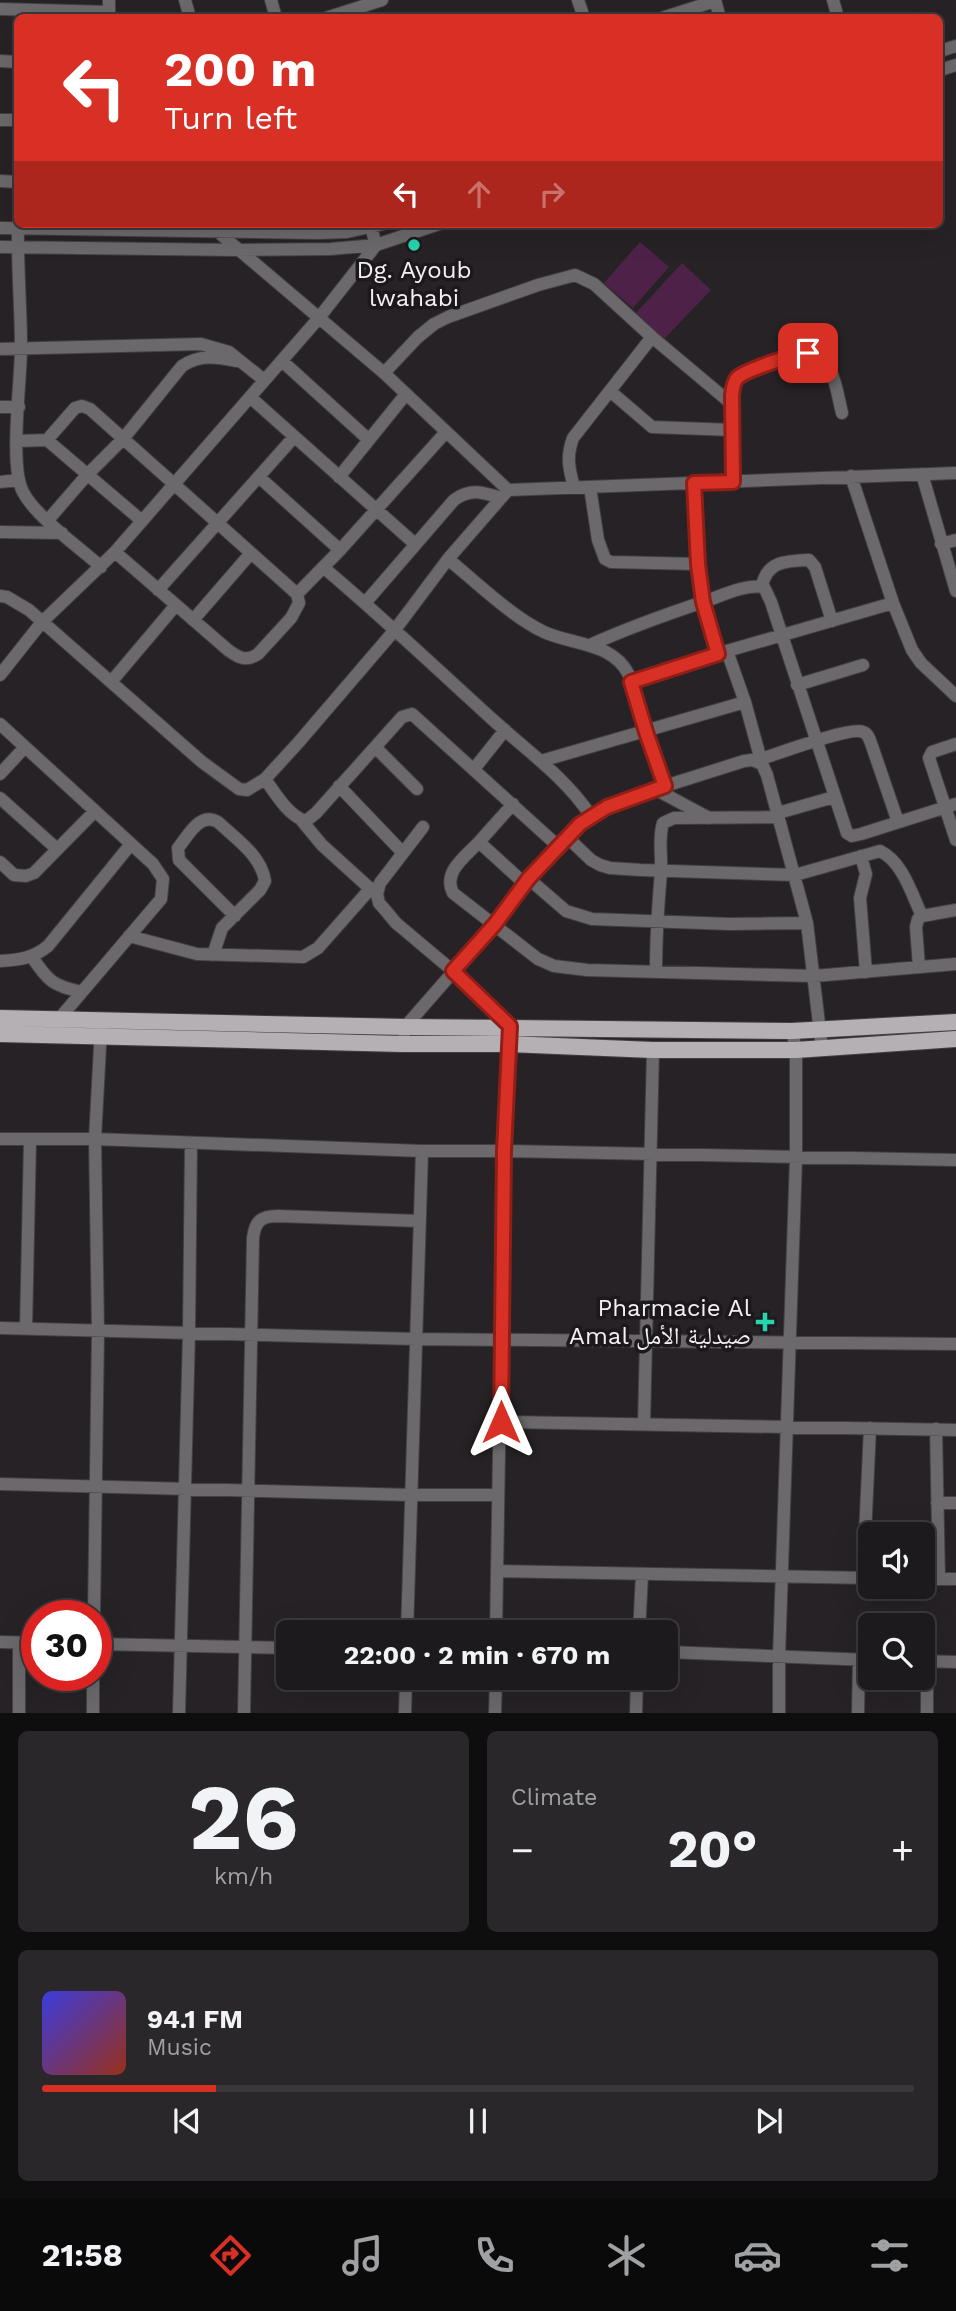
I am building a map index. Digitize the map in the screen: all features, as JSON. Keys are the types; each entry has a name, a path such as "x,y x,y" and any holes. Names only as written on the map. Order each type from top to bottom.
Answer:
{"main road":[{"path":"0,1018 57,1027 100,1038 653,1050 796,1050 956,1039"},
{"path":"0,1034 102,1020 405,1027 792,1031 956,1022"}],"street":[{"path":"338,14 382,0"},
{"path":"676,14 715,1"},
{"path":"0,9 111,12"},
{"path":"18,228 21,349 17,440 19,480 26,498 101,566"},
{"path":"218,228 346,228"},
{"path":"218,228 239,250 384,373 446,432 504,494"},
{"path":"2,669 42,622 115,552 318,319 376,245 377,228"},
{"path":"0,247 330,249 376,245 427,228"},
{"path":"384,373 418,337 441,320 568,275 580,276 594,284 733,405"},
{"path":"574,487 568,463 573,438 652,337"},
{"path":"0,349 201,344 229,352 264,380"},
{"path":"733,482 733,387 738,377 800,352 820,356 832,371 842,413"},
{"path":"48,520 123,439 182,366 192,359 210,357 242,362"},
{"path":"282,360 368,439"},
{"path":"610,391 652,427 733,430"},
{"path":"340,477 406,394"},
{"path":"250,397 415,544"},
{"path":"47,440 79,406 90,409 297,594 299,603 292,618 258,653 242,659 228,650 115,552"},
{"path":"0,407 19,407"},
{"path":"297,594 446,432"},
{"path":"158,590 294,437"},
{"path":"17,440 47,440 142,520"},
{"path":"365,603 461,495 481,491 504,494 574,487 956,473"},
{"path":"922,474 956,591"},
{"path":"851,476 892,603 912,650 921,663 950,683 956,696"},
{"path":"259,477 340,550"},
{"path":"0,482 19,480"},
{"path":"694,483 698,564 703,602 722,652 746,702 795,876 807,923 822,1049"},
{"path":"590,487 598,540 605,559 611,562 698,564"},
{"path":"0,596 18,603 42,622 202,762 239,789 247,790 265,779 394,631 448,559 504,494"},
{"path":"0,532 62,533"},
{"path":"941,544 956,540"},
{"path":"193,620 251,553"},
{"path":"448,559 531,625 557,638 590,645 618,659 631,682 660,787 709,818"},
{"path":"762,586 765,572 771,567 809,561 815,567 832,621"},
{"path":"323,567 572,789 592,816"},
{"path":"590,645 703,602 762,586"},
{"path":"762,586 768,592 834,797 849,835 861,834 950,806"},
{"path":"631,682 722,652 892,603"},
{"path":"111,682 176,606"},
{"path":"797,685 863,665"},
{"path":"541,761 746,702"},
{"path":"302,821 316,813 402,717 412,714 513,804 564,842 610,868 795,876 880,851 886,853 905,878 922,916"},
{"path":"0,724 153,864 164,884 161,899 82,992 57,1027"},
{"path":"474,769 505,730"},
{"path":"402,1044 405,1027 495,924 527,881 580,824 627,799 744,761 761,762 816,741 855,731 867,734 898,822"},
{"path":"956,744 935,751 929,756 950,806 956,841"},
{"path":"0,774 26,747"},
{"path":"375,747 417,789"},
{"path":"265,779 282,802 322,845 374,891 379,903 396,923 453,971 510,1026 504,1151 496,1620"},
{"path":"340,786 403,853"},
{"path":"656,971 656,920 663,823 674,818 778,815 834,797"},
{"path":"0,798 57,849"},
{"path":"513,804 451,872 449,883 453,892 538,958 554,966 587,970 814,976 956,964"},
{"path":"0,862 14,876 34,873 94,811"},
{"path":"213,954 222,928 235,916 260,890 265,881 263,870 252,854 218,822 212,818 205,819 178,848 178,860 235,916"},
{"path":"129,936 184,952 292,958 306,956 374,891 423,827"},
{"path":"479,842 566,911 592,919 807,923"},
{"path":"0,961 32,957 48,946 131,844"},
{"path":"861,856 866,880 860,898 866,972"},
{"path":"919,967 916,927 918,919 956,910"},
{"path":"32,957 51,982 82,992"},
{"path":"94,1600 98,1332 95,1139 102,1020"},
{"path":"779,1713 796,1158 796,1050 792,1031"},
{"path":"644,1424 653,1050"},
{"path":"0,1139 95,1139 422,1151 956,1160"},
{"path":"26,1329 30,1140"},
{"path":"179,1713 191,1143"},
{"path":"407,1620 422,1151"},
{"path":"244,1713 254,1228 259,1220 271,1216 419,1221"},
{"path":"0,1328 415,1339 956,1344"},
{"path":"501,1422 956,1430"},
{"path":"868,1522 870,1428"},
{"path":"936,1429 939,1579"},
{"path":"0,1484 498,1495"},
{"path":"937,1503 956,1503"},
{"path":"497,1571 858,1578"},
{"path":"640,1620 642,1574"},
{"path":"935,1579 956,1579"},
{"path":"0,1642 19,1643 19,1713"},
{"path":"112,1644 276,1648"},
{"path":"678,1652 858,1660"},
{"path":"935,1661 956,1662"},
{"path":"405,1713 406,1690"},
{"path":"495,1713 496,1690"},
{"path":"636,1713 637,1690"},
{"path":"858,1713 861,1690"},
{"path":"926,1690 927,1713"},
{"path":"93,1691 93,1713"}],"shaded area":[{"path":"640,242 669,267 633,308 604,283"},
{"path":"682,263 711,290 664,339 636,313"}],"place":[{"name":"Dg. Ayoub lwahabi","path":"414,245"},
{"name":"Pharmacie Al Amal صيدلية الأمل","path":"765,1322"}],"route":[{"path":"501,1422 504,1151 510,1026 453,971 495,924 529,878 580,824 607,807 665,786 631,682 718,654 703,602 698,564 694,483 733,482 732,395 738,377 790,355 808,353"}]}
